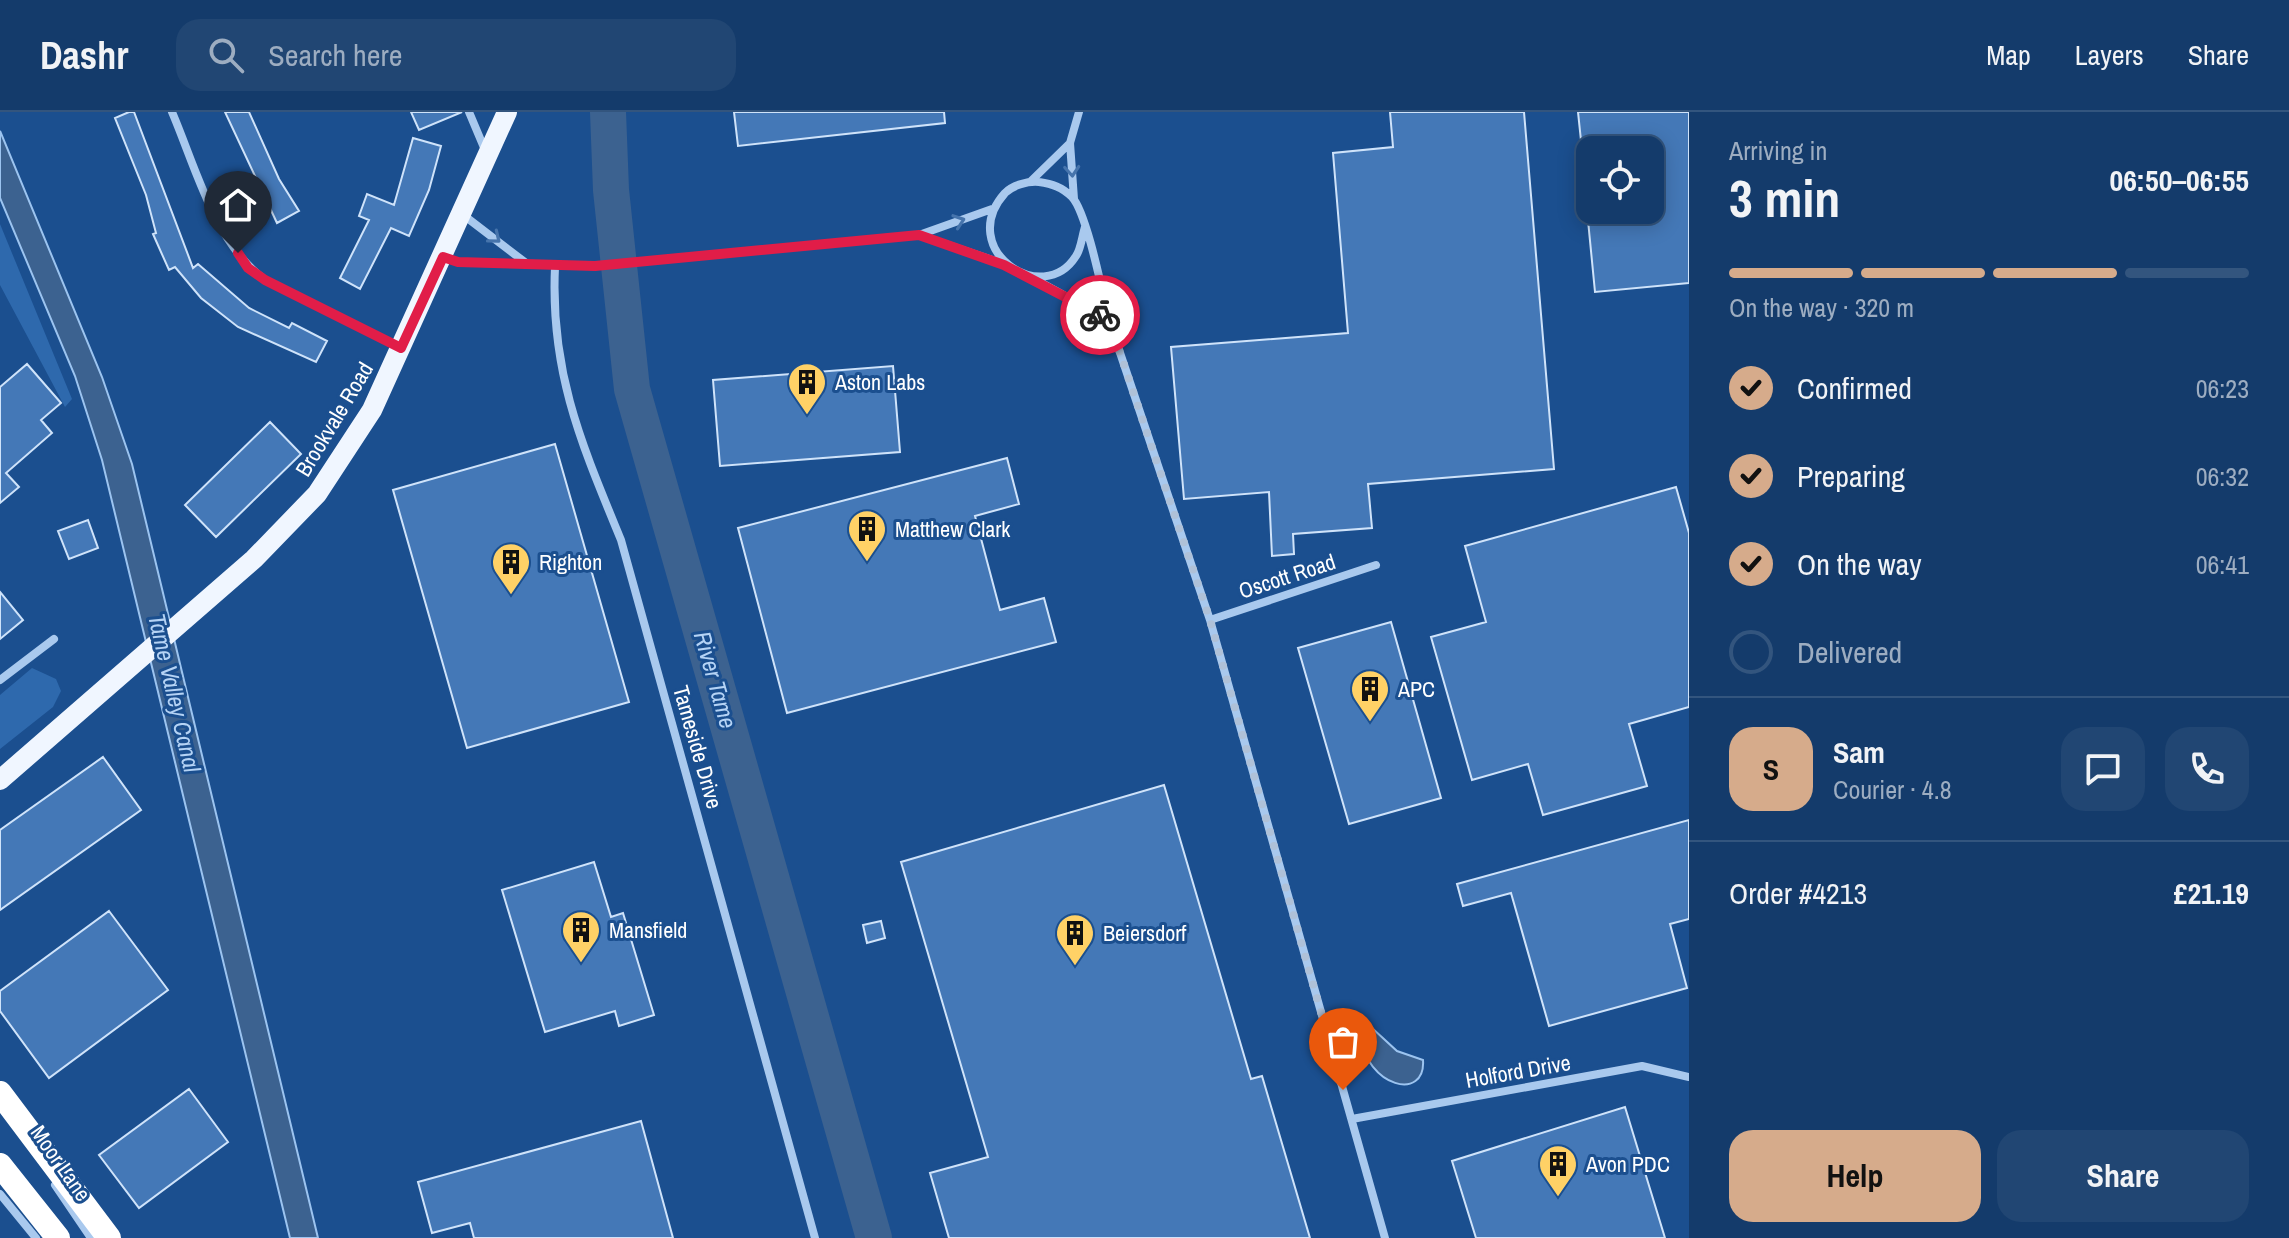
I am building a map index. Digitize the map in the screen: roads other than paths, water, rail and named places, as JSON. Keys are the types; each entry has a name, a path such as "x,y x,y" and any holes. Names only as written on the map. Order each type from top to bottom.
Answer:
{"highway":[{"path":"0,1093 109,1238"},
{"path":"0,1165 58,1238"}],"main road":[{"name":"Brookvale Road","path":"0,780 254,559 317,494 372,410 489,158 507,112"}],"street":[{"path":"172,112 227,238 248,268 265,280 401,348"},
{"path":"469,112 489,158"},
{"path":"1079,112 1070,143 1074,199 1085,227 1109,320 1210,620 1385,1238"},
{"path":"443,257 458,262 595,266 919,235 992,209 1008,190 1031,181 1070,143"},
{"path":"1031,181 1057,185 1074,199"},
{"path":"992,209 990,241 1004,265"},
{"path":"462,214 526,263"},
{"path":"1029,276 1055,273 1076,257 1085,227"},
{"path":"919,235 1029,276 1109,320"},
{"name":"Tameside Drive","path":"555,267 561,375 575,428 621,540 815,1238"},
{"name":"Oscott Road","path":"1210,620 1376,565"},
{"path":"0,680 54,639"},
{"name":"Holford Drive","path":"1352,1119 1642,1066 1689,1077"},
{"name":"Moor Lane","path":"0,1110 91,1238"},
{"path":"0,1194 36,1238"}],"water":[{"name":"Tame Valley Canal","path":"0,131 102,377 132,464 318,1238 290,1238 102,460 75,376 0,198"},
{"path":"1364,1028 1372,1028 1397,1051 1423,1060 1421,1073 1415,1081 1395,1083 1373,1067 1364,1052 1359,1033"}],"waterway":[{"name":"River Tame","path":"608,112 611,190 632,389 874,1238"}],"place":[{"name":"Aston Labs","path":"807,416"},
{"name":"Matthew Clark","path":"867,563"},
{"name":"Righton","path":"511,596"},
{"name":"APC","path":"1370,723"},
{"name":"Mansfield","path":"581,964"},
{"name":"Beiersdorf","path":"1075,967"},
{"name":"Avon PDC","path":"1558,1198"}]}
